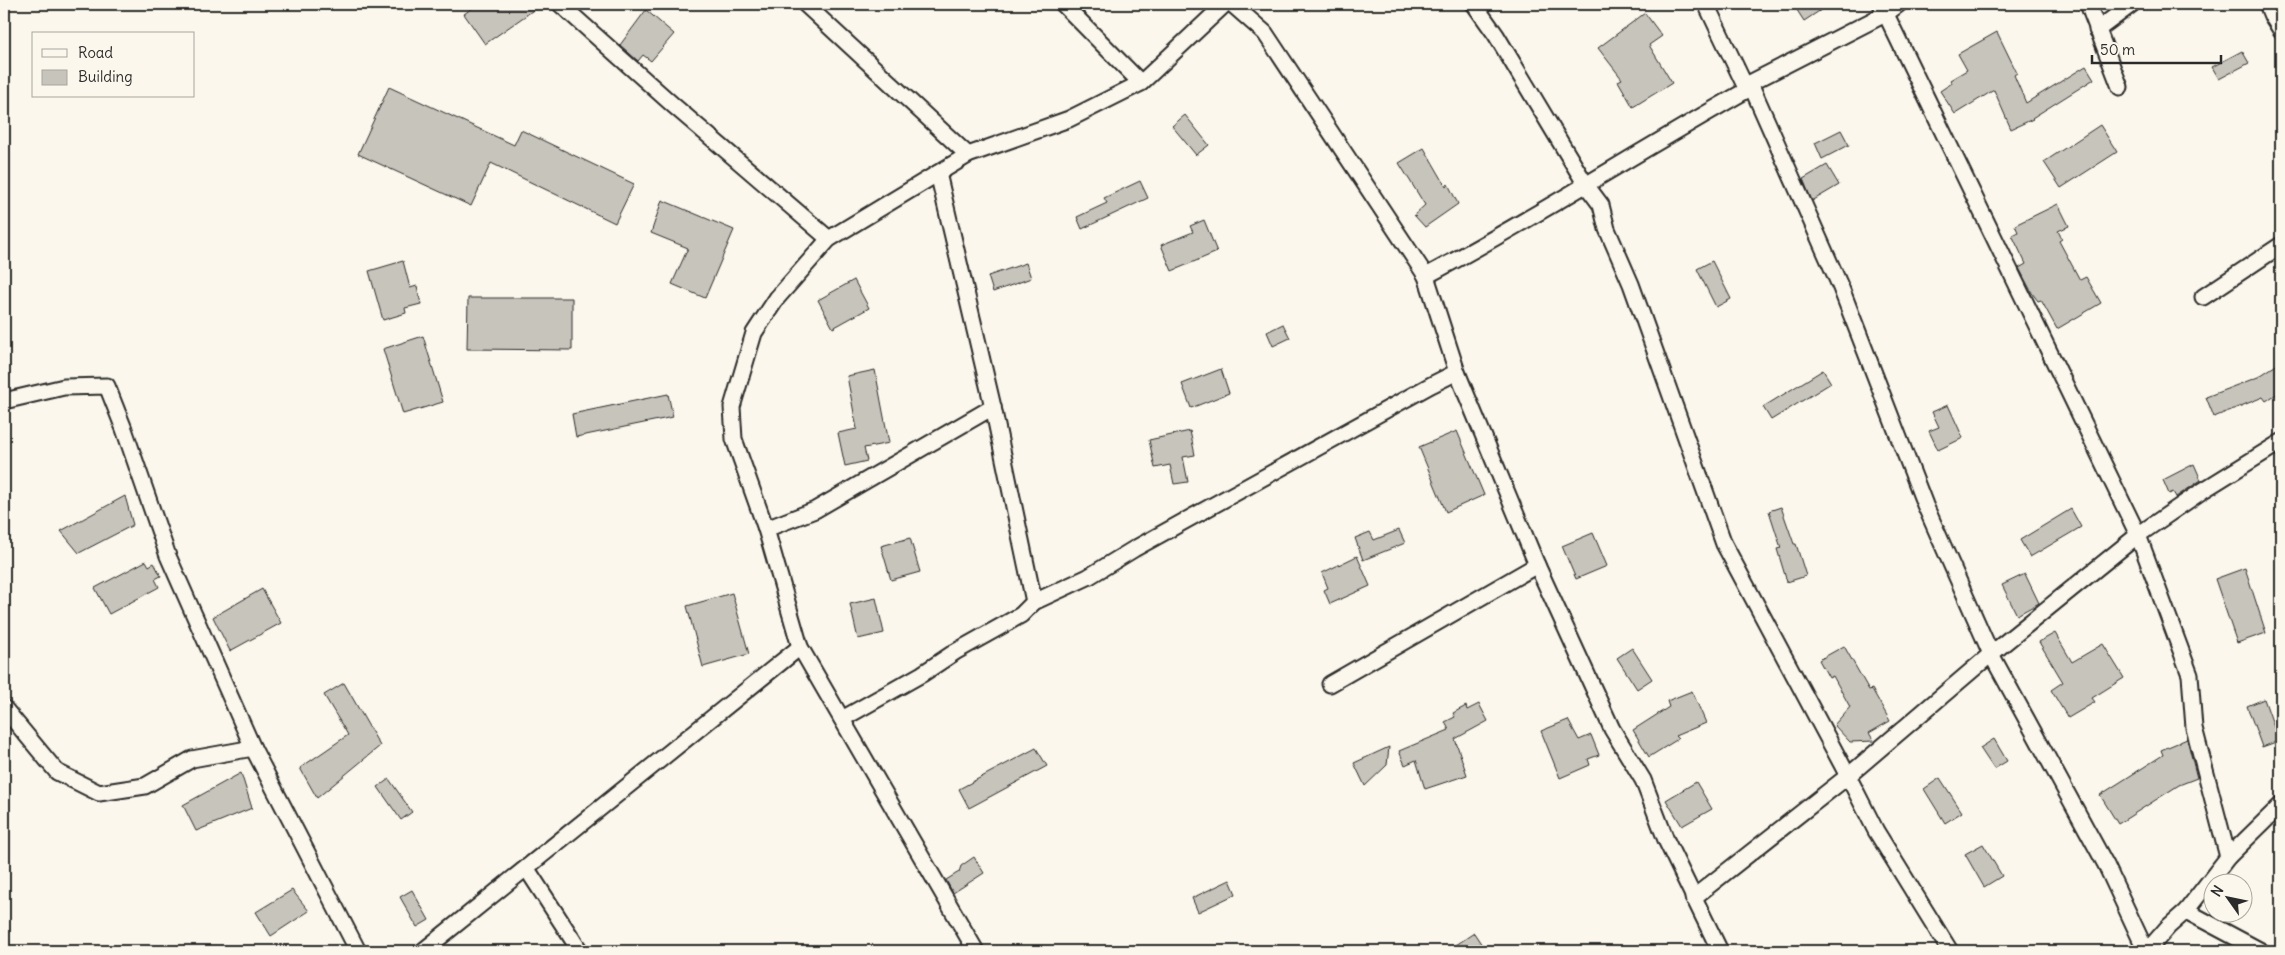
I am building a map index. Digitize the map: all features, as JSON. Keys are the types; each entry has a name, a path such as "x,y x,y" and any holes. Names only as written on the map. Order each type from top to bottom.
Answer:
{"street":[{"path":"560,4 673,105 829,239"},
{"path":"805,4 968,154"},
{"path":"1063,4 1141,83"},
{"path":"976,951 800,647 766,529 734,439 732,406 754,333 777,298 829,239 968,154 1069,120 1141,83 1225,4"},
{"path":"1232,4 1265,33 1426,276 1457,372 1537,565 1612,729 1642,780 1666,840 1720,951"},
{"path":"1474,4 1496,35 1586,186 1601,205 1607,229 1631,284 1724,544 1876,831 1950,951"},
{"path":"1706,4 1748,87 1841,288 1925,505 1991,654 2106,865 2147,951 2168,927 2186,911 2228,857 2281,804"},
{"path":"1426,276 1586,186 1657,140 1884,8 1900,4"},
{"path":"2088,4 2120,87"},
{"path":"2097,30 2132,4"},
{"path":"2267,4 2281,30"},
{"path":"1884,8 2138,535 2190,675 2194,728 2228,857"},
{"path":"938,173 993,408 1034,602"},
{"path":"2203,297 2281,246"},
{"path":"842,719 922,674 955,652 1021,614 1034,602 1094,573 1134,549 1457,372"},
{"path":"4,401 64,387 106,386 124,429 168,556 253,748 358,951"},
{"path":"766,529 815,510 993,408"},
{"path":"1693,898 1848,776 1991,654 2138,535 2202,491 2281,442"},
{"path":"1330,684 1537,565"},
{"path":"423,951 800,647"},
{"path":"4,708 57,772 99,793 145,786 192,759 253,748"},
{"path":"527,868 580,951"},
{"path":"2186,911 2259,951"}],"building":[{"path":"478,4 542,4 485,44 464,14"},
{"path":"1793,4 1830,4 1804,21"},
{"path":"646,10 674,34 651,61 643,55 638,61 620,45"},
{"path":"1645,13 1662,36 1649,45 1672,83 1633,107 1618,81 1622,79 1598,48"},
{"path":"1997,32 2017,73 2014,75 2026,103 2086,66 2094,79 2033,119 2011,129 1994,90 1955,114 1940,91 1952,83 1950,80 1967,70 1958,54"},
{"path":"2242,51 2249,63 2219,79 2212,67"},
{"path":"389,87 514,145 521,130 634,184 615,223 491,163 471,206 358,154"},
{"path":"1185,115 1209,145 1196,155 1172,126"},
{"path":"2100,125 2117,152 2061,188 2044,162"},
{"path":"1841,130 1849,145 1822,159 1815,143"},
{"path":"1424,148 1446,186 1448,184 1458,204 1425,227 1414,215 1425,205 1399,163"},
{"path":"1827,165 1839,185 1812,201 1803,179"},
{"path":"1140,181 1148,198 1082,229 1077,217 1107,203 1104,198"},
{"path":"662,200 734,230 705,298 672,284 688,248 651,233"},
{"path":"2058,204 2069,226 2058,231 2062,239 2059,241 2080,280 2086,277 2101,303 2057,329 2041,300 2038,301 2032,293 2019,268 2026,264 2012,235 2018,232 2015,225"},
{"path":"1204,220 1217,252 1172,271 1161,245 1193,232 1190,226"},
{"path":"403,261 410,288 417,286 421,304 405,308 406,313 383,320 369,271"},
{"path":"1712,261 1731,299 1716,307 1697,269"},
{"path":"1026,263 1031,278 993,292 988,276"},
{"path":"854,280 869,308 833,328 818,300"},
{"path":"468,298 572,298 572,350 467,349"},
{"path":"1283,324 1290,338 1273,346 1267,332"},
{"path":"423,336 443,402 403,414 383,349"},
{"path":"2281,362 2281,391 2266,401 2263,397 2214,417 2206,397 2258,377"},
{"path":"1221,369 1229,393 1191,408 1182,384"},
{"path":"875,370 889,443 864,448 867,461 845,466 838,433 857,429 847,376"},
{"path":"1823,370 1831,383 1771,420 1763,407"},
{"path":"668,394 673,417 576,437 572,414"},
{"path":"1948,405 1963,438 1938,450 1929,431 1939,427 1932,412"},
{"path":"1190,431 1195,455 1183,457 1188,482 1174,484 1170,465 1155,468 1149,440"},
{"path":"1457,431 1484,495 1446,512 1419,447"},
{"path":"2194,464 2201,480 2176,497 2173,492 2169,494 2163,480"},
{"path":"125,496 133,525 79,553 61,531"},
{"path":"1781,507 1806,576 1787,582 1777,549 1781,548 1769,511"},
{"path":"2071,509 2081,527 2030,557 2020,540"},
{"path":"1399,530 1405,543 1363,560 1355,538 1370,532 1374,540"},
{"path":"1593,533 1607,566 1576,579 1562,546"},
{"path":"910,538 920,572 891,580 881,546"},
{"path":"1357,556 1370,586 1330,604 1324,590 1328,588 1322,573"},
{"path":"146,561 149,566 154,563 161,576 155,579 159,587 109,614 95,588"},
{"path":"2245,568 2266,633 2237,643 2215,579"},
{"path":"2025,574 2039,603 2017,615 2002,585"},
{"path":"262,589 281,623 230,651 213,617"},
{"path":"732,593 749,654 703,667 687,606"},
{"path":"876,598 884,633 858,639 850,604"},
{"path":"2055,633 2072,662 2103,644 2124,678 2092,698 2095,702 2068,718 2051,690 2063,682 2039,642"},
{"path":"1844,646 1869,690 1872,689 1890,721 1869,733 1874,741 1850,742 1834,725 1850,707 1833,676 1829,678 1819,660"},
{"path":"1632,648 1652,679 1637,689 1617,658"},
{"path":"344,683 380,746 317,798 300,768 348,735 324,695"},
{"path":"1692,691 1706,723 1675,736 1678,739 1649,757 1633,730 1669,707 1667,701"},
{"path":"2264,699 2279,741 2262,747 2247,706"},
{"path":"1479,704 1488,721 1455,739 1467,775 1425,789 1416,760 1405,765 1399,751 1449,730 1445,722 1455,717 1453,713 1466,706 1467,710"},
{"path":"1568,720 1579,740 1591,735 1599,755 1588,759 1590,765 1560,778 1541,731"},
{"path":"1994,739 2007,761 1994,769 1980,748"},
{"path":"2187,739 2197,778 2179,785 2118,824 2100,795 2163,755 2161,750"},
{"path":"1389,747 1387,765 1365,786 1354,763"},
{"path":"1036,748 1047,766 969,808 959,789"},
{"path":"241,773 252,808 196,831 183,805"},
{"path":"1940,778 1962,812 1945,823 1924,789"},
{"path":"389,779 412,812 401,820 378,787"},
{"path":"1696,782 1712,809 1682,826 1666,800"},
{"path":"1983,844 2002,876 1984,887 1965,854"},
{"path":"974,857 984,873 953,893 946,880 959,872 961,866"},
{"path":"1230,880 1236,894 1198,912 1192,898"},
{"path":"292,890 309,911 271,936 256,912"},
{"path":"412,890 429,920 417,927 400,897"},
{"path":"1474,933 1486,951 1447,951"}]}
